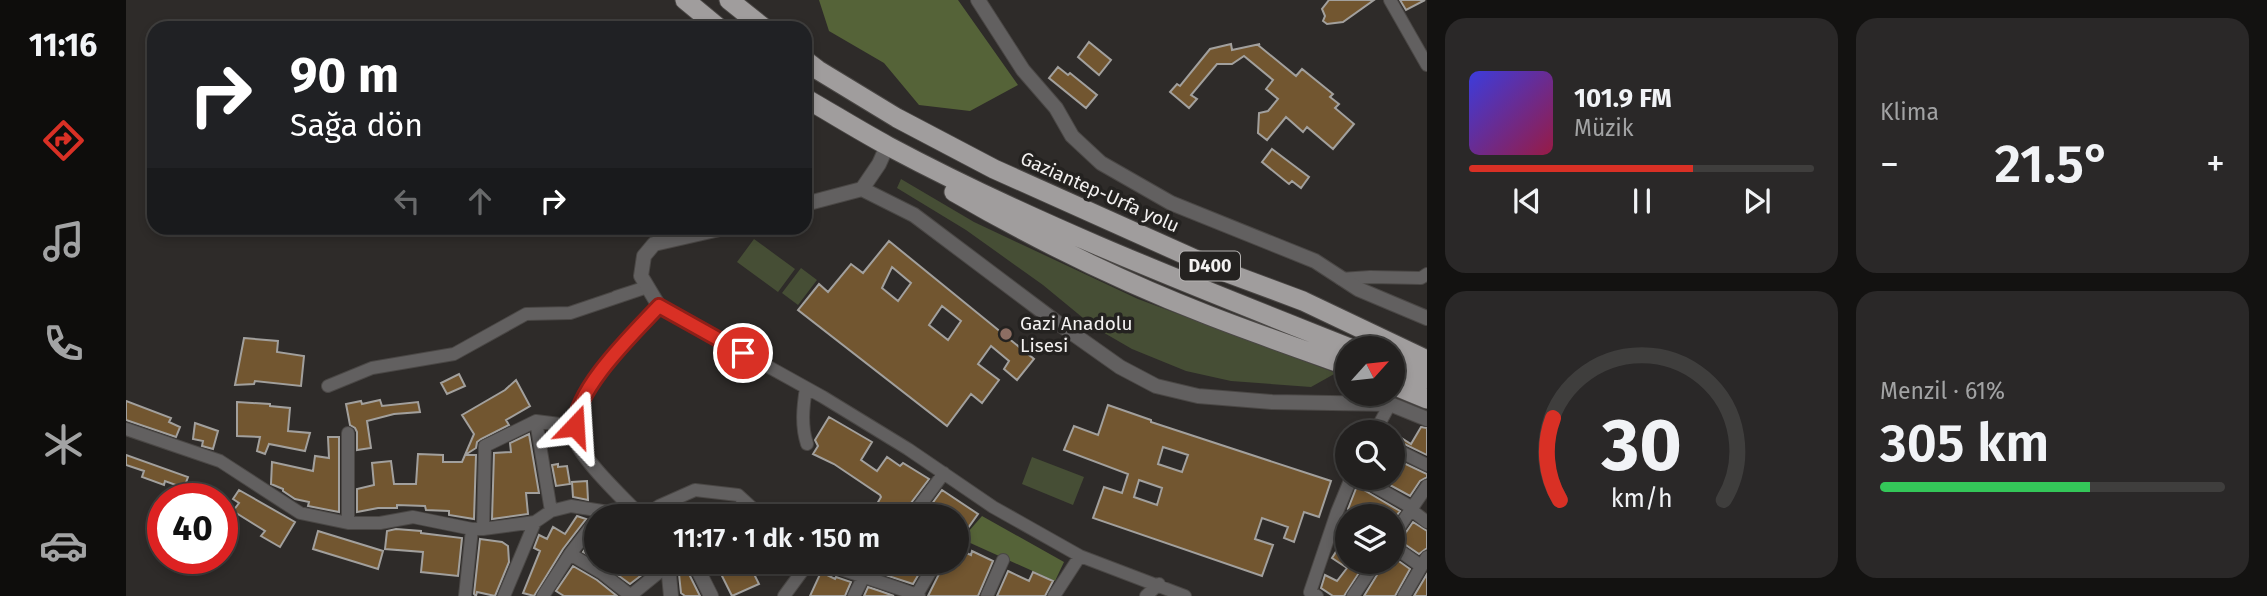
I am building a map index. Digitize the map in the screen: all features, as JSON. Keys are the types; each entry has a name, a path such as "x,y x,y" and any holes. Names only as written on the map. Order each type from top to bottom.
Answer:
{"highway":[{"path":"685,0 710,21"},
{"path":"729,0 755,21"},
{"name":"Gaziantep-Urfa yolu","path":"812,64 897,118 994,169 1217,269 1303,301 1427,360"},
{"name":"D400","path":"812,102 887,146 1014,208 1204,290 1335,342"},
{"path":"887,146 937,182 968,200 1107,272 1207,315 1335,361"},
{"path":"1303,301 1427,344"},
{"path":"1405,370 1427,379"},
{"path":"1405,397 1427,400"}],"street":[{"path":"978,0 1023,70 1056,108 1072,136 1101,163 1171,203 1315,261 1358,289 1427,318"},
{"path":"1390,0 1427,65"},
{"path":"812,202 862,189 879,164 887,146"},
{"path":"862,189 914,215 1119,367 1156,386 1198,396 1272,402 1335,398"},
{"path":"693,235 654,244 643,256 641,276 659,306 806,388 944,473 993,507 1080,556 1185,596"},
{"path":"1341,279 1421,278 1427,274"},
{"path":"616,298 647,287"},
{"path":"328,386 372,368 454,354 526,314 570,313 647,287"},
{"path":"631,504 586,457 575,437 575,416 603,368 659,306"},
{"path":"806,388 803,411 807,444"},
{"path":"1405,404 1427,419"},
{"path":"466,596 478,529 485,446 536,421 575,426"},
{"path":"536,421 551,510"},
{"path":"126,429 220,461 300,513 348,523 380,523 413,517 478,529 535,522 551,510 572,506 584,510"},
{"path":"348,433 348,523"},
{"path":"1405,454 1427,465"},
{"path":"921,504 944,473"},
{"path":"1405,516 1427,486"},
{"path":"664,504 695,490 738,495 748,504"},
{"path":"1380,490 1427,522"},
{"path":"504,596 535,522"},
{"path":"1317,596 1310,592 1335,532"},
{"path":"547,595 584,535"},
{"path":"1404,596 1424,562 1405,552"},
{"path":"570,554 602,573 630,596 656,574"},
{"path":"1054,596 1080,556"},
{"path":"987,596 1003,560"},
{"path":"669,574 671,596"},
{"path":"700,574 711,596"},
{"path":"784,596 800,574"},
{"path":"852,574 917,596 929,574"},
{"path":"1353,596 1368,574"},
{"path":"854,596 863,576"},
{"path":"1146,596 1159,584"}],"green space":[{"path":"819,0 958,0 1018,85 970,111 919,105 884,63 829,31"},
{"path":"901,179 974,222 1138,299 1335,374 1311,387 1231,381 1186,371 1132,349 1094,327 1043,285 966,230 897,188"},
{"path":"754,239 795,269 778,292 737,262"},
{"path":"801,268 817,280 798,305 782,293"},
{"path":"1032,457 1084,477 1073,505 1022,484"},
{"path":"982,516 1064,562 1055,581 969,542 969,531"}],"building":[{"path":"1329,0 1374,0 1343,22 1327,24 1323,21 1325,16 1322,9"},
{"path":"1400,0 1425,0 1406,10"},
{"path":"1089,42 1111,60 1099,75 1078,57"},
{"path":"1231,44 1232,50 1260,44 1258,45 1296,76 1302,69 1333,94 1330,97 1339,104 1335,108 1354,124 1333,149 1307,127 1303,132 1286,117 1267,140 1258,133 1259,113 1268,111 1278,99 1266,89 1273,80 1244,56 1232,64 1217,64 1191,95 1197,99 1189,108 1170,92 1177,84 1180,86 1210,49"},
{"path":"1058,67 1068,75 1070,73 1097,95 1086,108 1049,78"},
{"path":"1272,149 1309,177 1301,188 1292,181 1289,184 1262,162"},
{"path":"889,241 1034,359 1017,380 1004,369 1009,361 991,346 978,364 999,380 982,403 971,394 947,426 798,310 819,284 828,292 851,264 863,273","holes":["892,267 911,283 898,301 882,288","942,306 961,321 948,340 929,325"]},
{"path":"244,338 278,341 277,352 304,356 301,386 255,381 254,384 235,385"},
{"path":"459,374 465,386 447,394 441,383"},
{"path":"516,380 530,406 506,420 509,425 481,439 476,448 465,455 474,434 462,415 505,390"},
{"path":"380,400 382,406 418,402 420,412 394,414 367,421 371,448 357,450 357,432 350,425 346,404"},
{"path":"126,401 171,418 169,422 180,427 176,437 126,420"},
{"path":"237,402 290,408 288,431 310,433 305,451 269,444 265,454 257,451 260,437 237,436"},
{"path":"1108,405 1151,422 1331,481 1319,517 1304,512 1294,542 1284,538 1288,527 1262,518 1255,539 1273,545 1262,576 1093,518 1104,487 1122,493 1128,474 1064,450 1074,426 1098,435","holes":["1163,447 1188,455 1182,472 1158,464","1139,480 1162,488 1157,505 1134,497"]},
{"path":"829,417 872,442 861,460 877,471 887,457 900,466 903,463 929,479 910,504 877,504 880,495 834,464 813,454 818,446 815,440"},
{"path":"195,423 218,431 213,449 202,446 203,441 193,439"},
{"path":"1421,427 1427,428 1427,455 1405,444 1405,440 1411,444"},
{"path":"529,434 539,493 526,493 528,514 492,519 494,453 511,452 510,443"},
{"path":"328,437 339,437 339,512 308,506 309,502 295,499 283,489 271,484 272,462 313,471 315,456 329,458"},
{"path":"418,454 443,455 443,462 462,462 465,455 476,455 474,519 449,515 449,511 426,510 425,506 397,505 397,508 357,512 357,489 374,485 372,463 391,461 394,484 416,484"},
{"path":"126,455 188,477 186,483 158,483 142,477 144,471 126,465"},
{"path":"558,464 558,467 567,466 570,484 556,486 552,465"},
{"path":"1405,464 1427,474 1410,496 1399,490 1405,490"},
{"path":"587,481 588,500 573,497 572,482"},
{"path":"942,490 963,504 932,504"},
{"path":"1355,490 1364,490 1388,504 1350,504"},
{"path":"238,492 295,522 280,547 261,536 265,531 238,514"},
{"path":"969,508 978,514 969,527"},
{"path":"577,516 584,518 534,596 523,593 540,551 534,548 539,535 547,539 553,527 565,534"},
{"path":"1413,522 1427,531 1427,548 1419,554 1405,544 1405,534"},
{"path":"396,529 462,538 458,576 421,572 423,552 385,549 387,531"},
{"path":"318,531 383,551 378,569 313,549"},
{"path":"480,539 502,542 508,546 509,562 495,596 477,592 476,596 474,594"},
{"path":"972,551 993,561 978,596 928,596 939,574 969,574 969,554"},
{"path":"1405,565 1410,569 1395,596 1364,596 1378,574 1405,574"},
{"path":"573,566 617,596 564,596 556,591"},
{"path":"1008,571 1029,581 1033,572 1053,581 1045,596 997,596"},
{"path":"616,574 643,574 630,584"},
{"path":"679,574 689,574 700,596 685,596 681,593"},
{"path":"721,574 754,574 759,584 732,596"},
{"path":"820,574 851,582 845,596 810,596"},
{"path":"882,574 919,574 913,584"},
{"path":"1342,574 1358,574 1344,596 1333,596 1321,588 1325,575 1337,581"},
{"path":"1427,574 1427,596 1414,596"},
{"path":"868,587 880,591 894,596 864,596"}],"place":[{"name":"Gazi Anadolu Lisesi","path":"1006,334"}],"route":[{"path":"575,426 575,416 603,368 659,306 743,353"}]}
